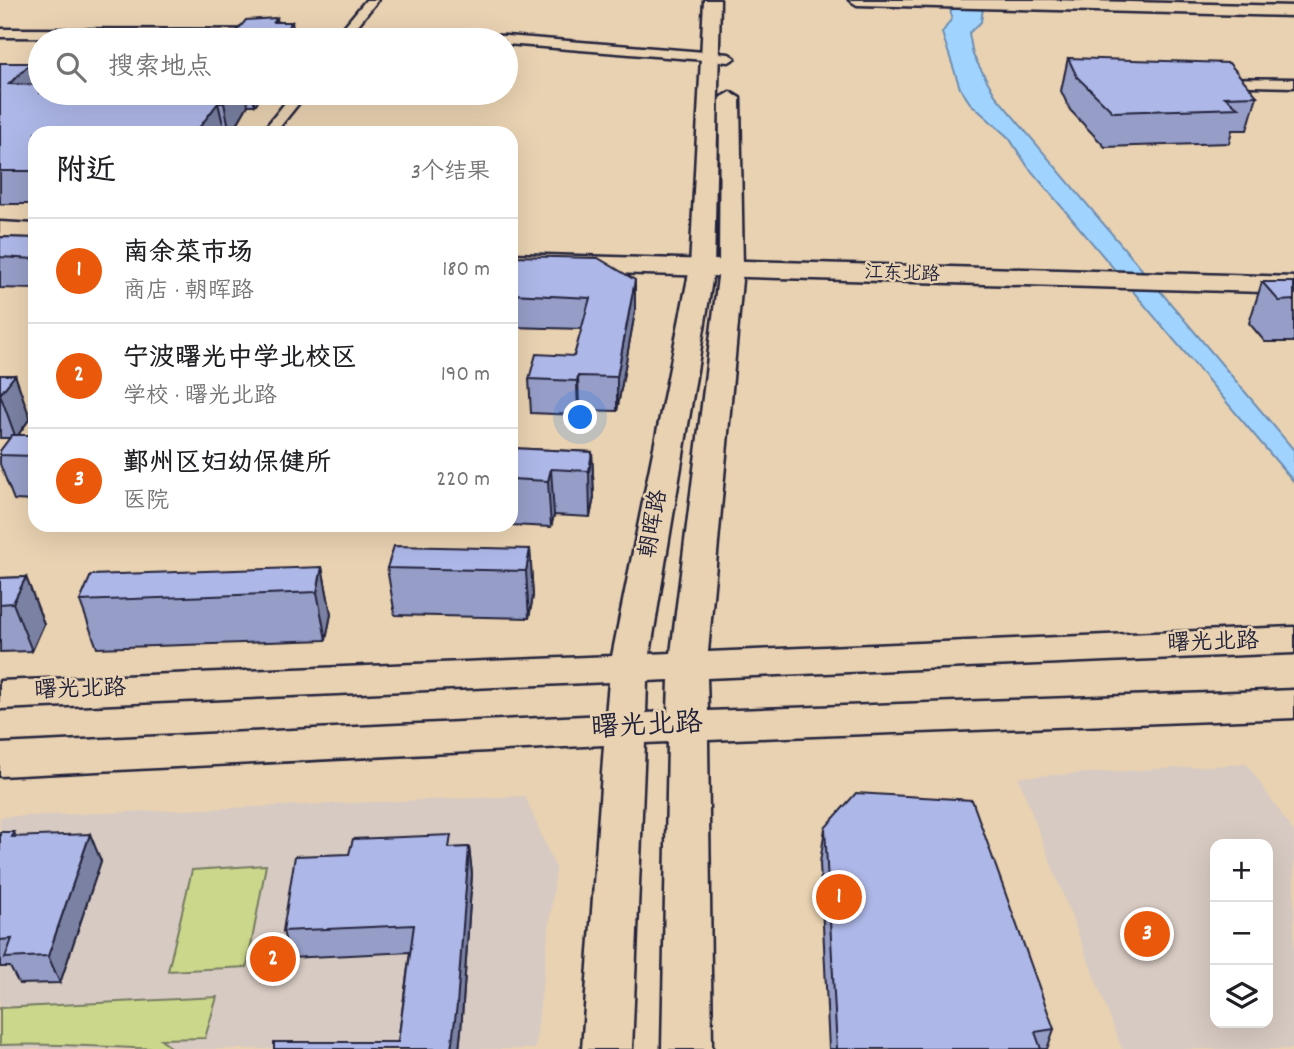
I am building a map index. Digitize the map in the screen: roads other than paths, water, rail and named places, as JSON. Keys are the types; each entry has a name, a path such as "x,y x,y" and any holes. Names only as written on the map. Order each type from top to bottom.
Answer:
{"main road":[{"name":"朝晖路","path":"687,1049 688,665 717,263 720,57 712,0"},
{"name":"朝晖路","path":"720,57 732,0"},
{"path":"857,0 1294,10"},
{"path":"1080,0 1294,4"},
{"path":"0,230 28,232"},
{"path":"0,241 28,243"},
{"name":"江东北路","path":"518,251 1126,282 1187,277 1294,275"},
{"name":"江东北路","path":"518,262 1099,269 1294,285"},
{"name":"朝晖路","path":"607,1049 629,667 717,263"},
{"name":"曙光北路","path":"0,695 1294,640"},
{"name":"曙光北路","path":"0,760 687,726 1294,704"}],"street":[{"path":"350,28 372,0"},
{"path":"0,33 28,33"},
{"path":"518,41 720,57"},
{"path":"1207,80 1294,83"},
{"path":"274,126 290,105"}],"water":[{"path":"948,0 983,8 981,22 969,33 973,55 995,95 1294,450 1294,482 1028,167 1009,138 970,103 960,88 942,33 952,18"}],"place":[{"name":"南余菜市场","path":"839,897"},
{"name":"鄞州区妇幼保健所","path":"1147,934"},
{"name":"宁波曙光中学北校区","path":"273,959"}]}
